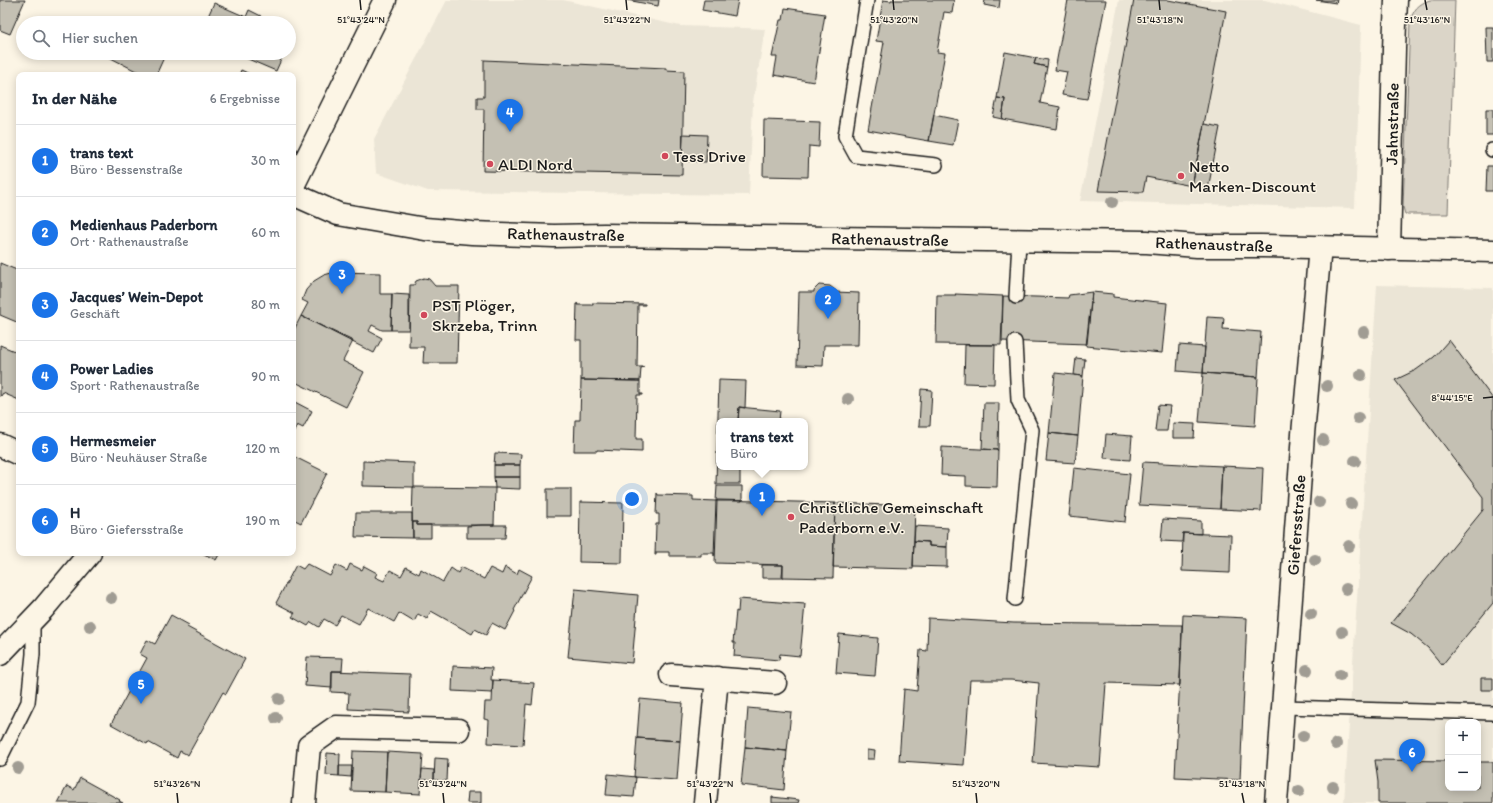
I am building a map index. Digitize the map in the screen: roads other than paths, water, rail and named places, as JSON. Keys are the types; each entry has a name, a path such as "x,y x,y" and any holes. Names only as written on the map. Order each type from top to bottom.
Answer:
{"street":[{"path":"296,180 385,0"},
{"name":"Jahnstraße","path":"1389,249 1396,0"},
{"name":"Rathenaustraße","path":"296,195 338,214 425,229 472,233 554,236 709,236 1148,242 1197,246 1493,251"},
{"name":"Giefersstraße","path":"1276,803 1303,434 1320,247"},
{"path":"0,445 16,453"},
{"path":"0,654 33,620 87,556"},
{"path":"671,675 775,683"},
{"path":"705,803 717,678"},
{"path":"304,803 309,746 336,727 458,730"}],"lane":[{"path":"867,0 845,136 856,156 936,165"},
{"path":"1016,297 1019,241"},
{"path":"1015,342 1018,400 1032,430 1015,599"},
{"path":"0,759 28,702 33,654 33,620"},
{"path":"1284,707 1493,713"}],"place":[{"name":"Power Ladies","path":"510,132"},
{"name":"Tess Drive","path":"665,156"},
{"name":"ALDI Nord","path":"490,164"},
{"name":"Netto Marken-Discount","path":"1181,176"},
{"name":"Jacques’ Wein-Depot","path":"342,294"},
{"name":"PST Plöger, Skrzeba, Trinn","path":"424,315"},
{"name":"Medienhaus Paderborn","path":"828,319"},
{"name":"trans text","path":"762,516"},
{"name":"Christliche Gemeinschaft Paderborn e.V.","path":"791,517"},
{"name":"Hermesmeier","path":"141,704"},
{"name":"H","path":"1412,772"}]}
